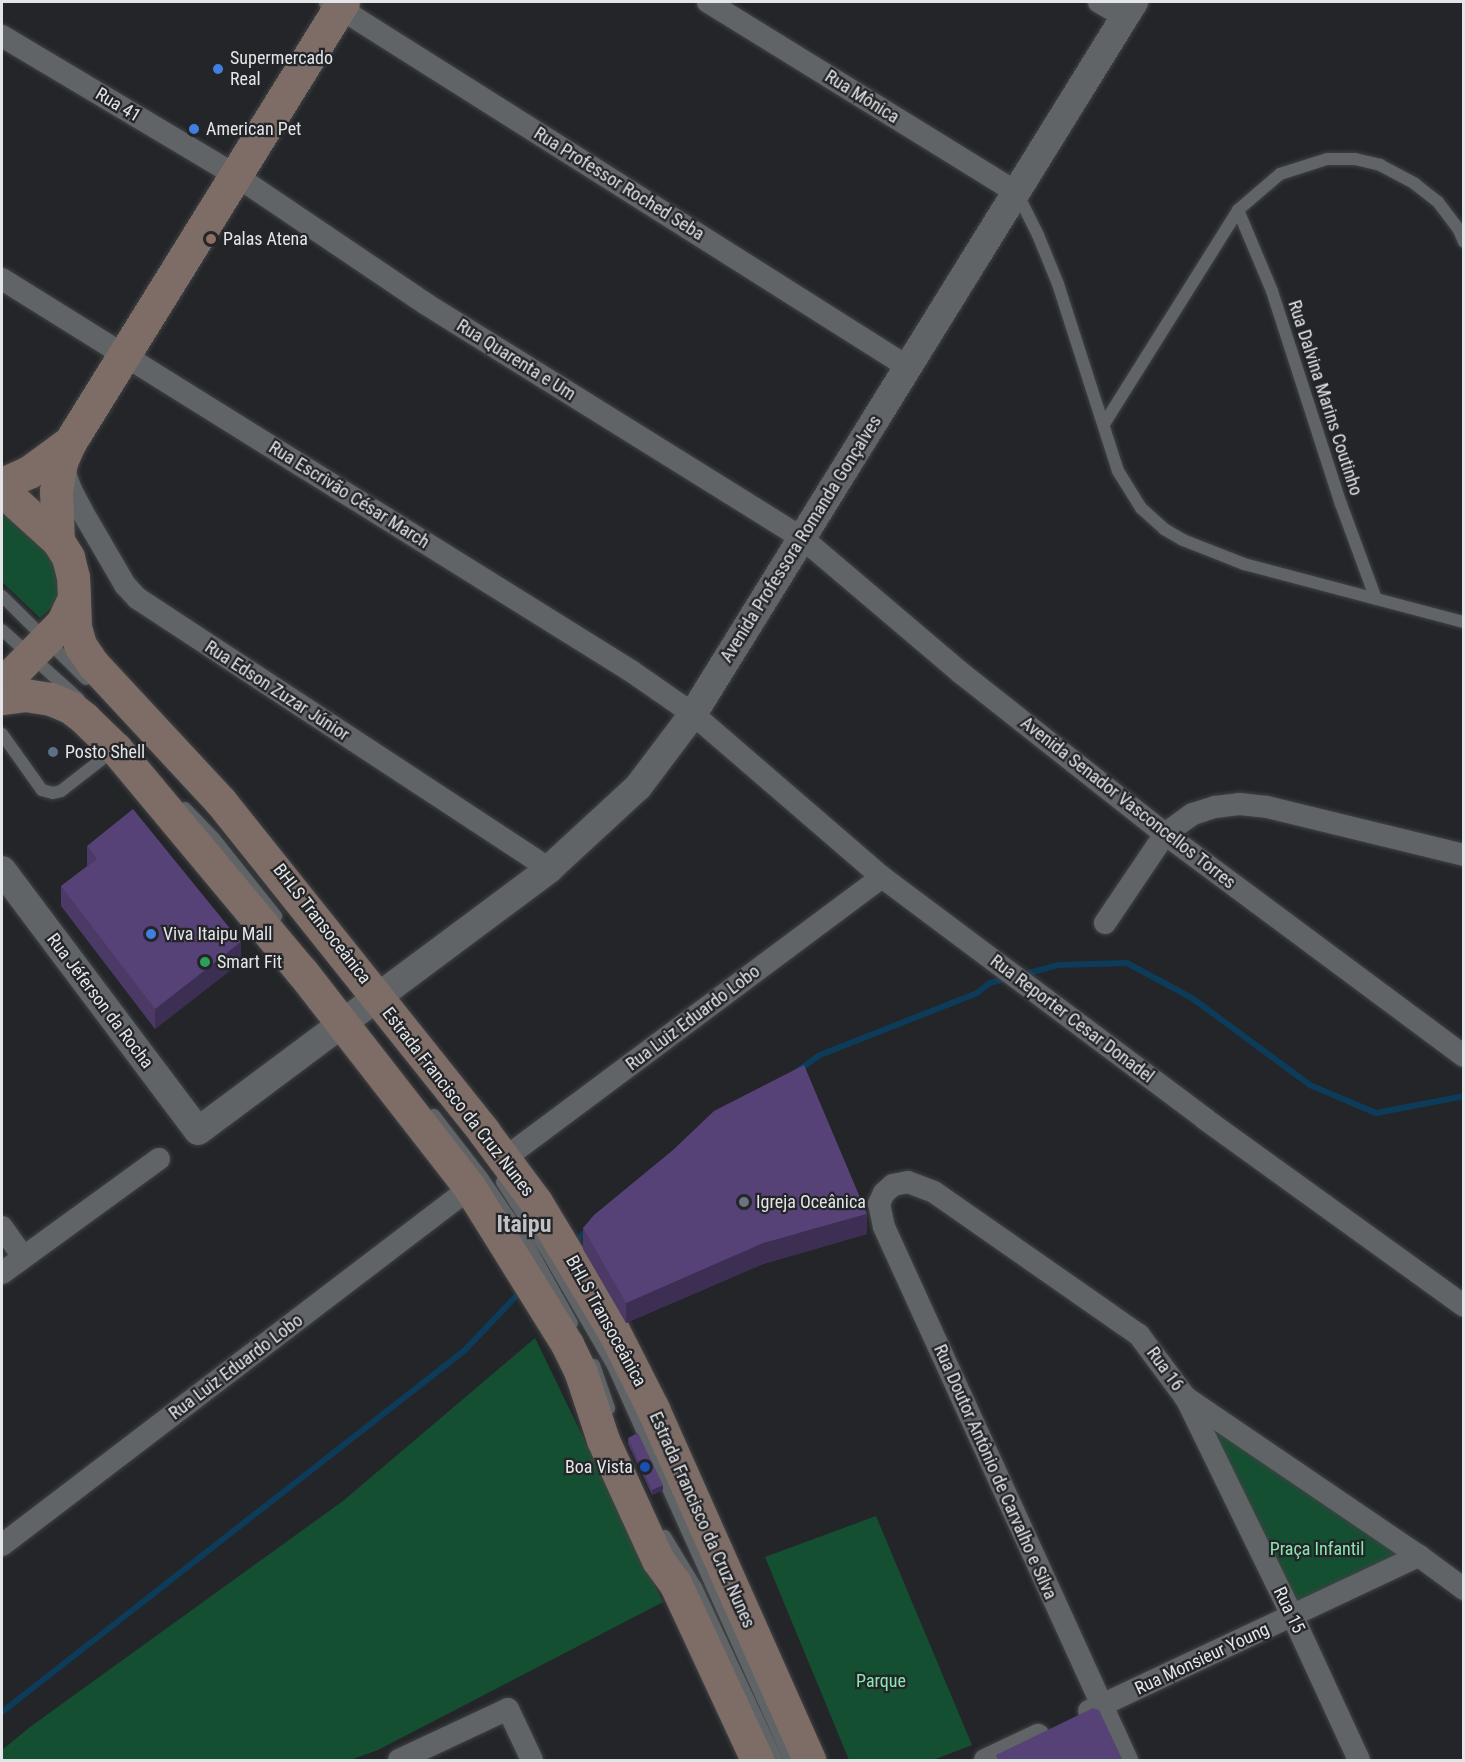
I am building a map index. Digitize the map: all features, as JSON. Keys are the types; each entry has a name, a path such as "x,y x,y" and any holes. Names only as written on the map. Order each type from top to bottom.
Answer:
{"main road":[{"path":"58,541 56,491 65,452 338,3"},
{"path":"2,484 65,452"},
{"path":"2,490 58,541"},
{"name":"Estrada Francisco da Cruz Nunes","path":"58,541 68,557 73,577 75,627 80,645 92,663 221,801 360,1011 487,1168 536,1202 613,1330 691,1493 809,1761"},
{"path":"2,684 63,622 74,598"},
{"name":"Estrada Francisco da Cruz Nunes","path":"2,698 25,695 51,699 70,707 116,748 194,839 360,1011 487,1168 580,1373 603,1440 658,1560 675,1583 757,1761"}],"street":[{"name":"Rua Mônica","path":"708,2 1016,192"},
{"path":"1100,2 1129,9"},
{"name":"Rua Professor Roched Seba","path":"338,3 908,367"},
{"name":"Avenida Professora Romanda Gonçalves","path":"198,1131 549,869 638,787 693,714 1129,9"},
{"name":"Rua 41","path":"2,36 235,175"},
{"name":"Rua Quarenta e Um","path":"235,175 426,304 802,538"},
{"name":"Rua Escrivão César March","path":"2,279 631,671 693,714"},
{"name":"Rua Edson Zuzar Júnior","path":"65,452 71,490 125,585 137,598 549,869"},
{"name":"Avenida Senador Vasconcellos Torres","path":"802,538 961,673 1165,834 1464,1056"},
{"name":"Rua Reporter Cesar Donadel","path":"693,714 882,877 1464,1306"},
{"path":"1105,923 1165,834 1193,814 1215,807 1239,804 1267,807 1464,855"},
{"name":"Rua Jéferson da Rocha","path":"2,870 198,1131"},
{"name":"Rua Luiz Eduardo Lobo","path":"2,1545 487,1168 882,877"},
{"path":"2,1273 159,1159"},
{"name":"Rua 16","path":"893,1185 908,1182 934,1192 1139,1335 1185,1397 1464,1589"},
{"name":"Rua Doutor Antônio de Carvalho e Silva","path":"893,1185 884,1193 879,1204 884,1227 1126,1761"},
{"path":"2,1227 22,1257"},
{"name":"Rua 15","path":"1185,1397 1293,1617 1359,1761"},
{"name":"Rua Monsieur Young","path":"984,1761 1419,1556"},
{"path":"399,1761 508,1709 532,1761"}],"lane":[{"path":"1104,424 1238,210 1280,174 1327,159 1355,159 1380,165 1415,184 1438,202 1459,230 1464,242"},
{"path":"1016,192 1045,253 1118,471 1141,508 1164,529 1184,540 1244,564 1464,622"},
{"name":"Rua Dalvina Marins Coutinho","path":"1238,210 1272,291 1341,504 1376,598"},
{"path":"2,597 38,646 92,710 159,780"},
{"path":"2,630 38,646 98,691"},
{"path":"2,734 42,790 52,793 61,791 116,748"},
{"name":"BHLS Transoceânica","path":"175,797 214,838 285,927"},
{"name":"BHLS Transoceânica","path":"212,817 286,908"},
{"name":"BHLS Transoceânica","path":"424,1102 482,1177 524,1239 579,1334"},
{"name":"BHLS Transoceânica","path":"487,1168 548,1254 613,1366 790,1761"},
{"name":"BHLS Transoceânica","path":"588,1352 603,1386 614,1420"},
{"path":"658,1520 671,1549 696,1587 777,1761"}],"green space":[{"path":"2,509 53,554 59,566 58,601 40,618 2,582"},
{"path":"535,1338 663,1602 378,1750 350,1760 2,1760 2,1750 30,1727 343,1501"},
{"name":"Praça Infantil","path":"1206,1417 1407,1557 1296,1609"},
{"name":"Parque","path":"876,1516 972,1745 933,1760 849,1760 765,1557"}],"building":[{"name":"Viva Itaipu Mall","path":"133,809 241,942 155,1009 61,886 97,859 87,846"},
{"name":"Igreja Oceânica","path":"804,1065 867,1214 763,1243 626,1303 583,1228 594,1215 673,1150 714,1111"},
{"name":"Boa Vista","path":"638,1433 663,1485 652,1490 628,1438"},
{"path":"1093,1708 1099,1710 1123,1761 998,1761 996,1755"}],"waterway":[{"path":"1021,975 1058,965 1127,963 1192,998 1310,1085 1376,1113 1464,1096"},
{"path":"799,1070 820,1055 977,993 990,983 1008,978"},
{"path":"578,1239 589,1229"},
{"path":"2,1712 465,1350 521,1291"}],"place":[{"name":"Supermercado Real","path":"218,69"},
{"name":"American Pet","path":"194,129"},
{"name":"Palas Atena","path":"211,239"},
{"name":"Posto Shell","path":"53,752"},
{"name":"Viva Itaipu Mall","path":"151,934"},
{"name":"Smart Fit","path":"205,962"},
{"name":"Igreja Oceânica","path":"744,1202"},
{"name":"Boa Vista","path":"645,1467"}],"district":[{"name":"Itaipu","path":"524,1225"}]}
